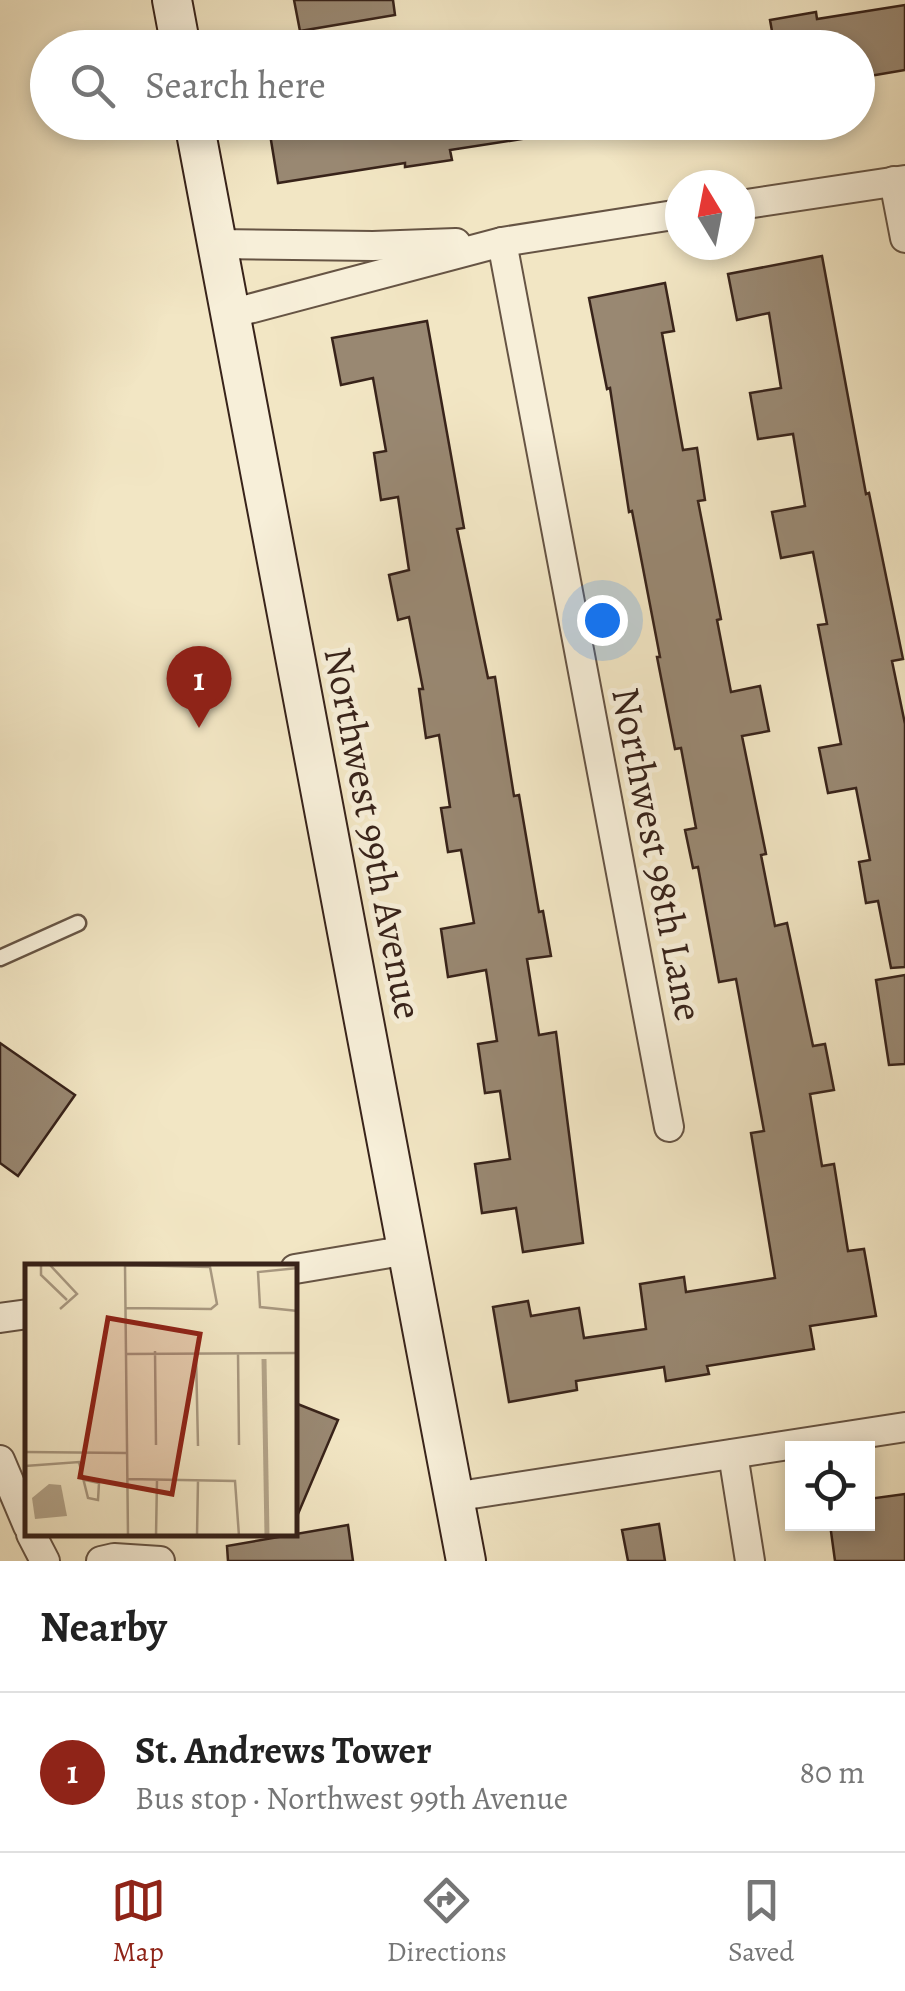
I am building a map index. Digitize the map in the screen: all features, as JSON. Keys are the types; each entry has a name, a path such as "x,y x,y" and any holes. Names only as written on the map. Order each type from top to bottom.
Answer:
{"street":[{"path":"172,0 177,30"},
{"name":"Northwest 99th Avenue","path":"197,140 466,1561"},
{"path":"755,203 900,180 905,238"},
{"path":"230,314 502,242 665,216"},
{"path":"216,244 374,246 502,242"},
{"name":"Northwest 98th Lane","path":"502,242 670,1127"},
{"path":"298,1268 408,1250"},
{"path":"0,1318 25,1314"},
{"path":"454,1497 905,1428"},
{"path":"733,1454 750,1561"},
{"path":"0,1460 25,1519"},
{"path":"32,1536 44,1561"},
{"path":"102,1561 160,1561"}],"lane":[{"path":"0,958 78,923"}],"building":[{"path":"294,0 393,0 395,15 300,30"},
{"path":"905,5 905,70 875,75 875,30 772,30 770,20 816,12 817,19"},
{"path":"271,140 515,140 450,150 452,160 405,167 405,163 278,183"},
{"path":"822,256 866,494 869,493 903,659 892,661 905,724 905,967 891,968 878,901 866,903 859,862 870,860 856,788 828,793 819,748 841,744 818,625 827,624 813,552 781,558 772,512 805,506 793,434 758,439 750,393 781,388 769,313 737,320 728,274"},
{"path":"665,283 674,331 662,333 683,450 697,448 705,500 698,501 731,692 760,686 769,731 742,736 766,854 761,855 775,926 787,923 813,1046 825,1044 834,1090 810,1094 822,1166 834,1164 848,1251 864,1249 876,1316 810,1326 814,1349 707,1366 709,1374 666,1381 664,1367 576,1381 577,1390 509,1402 493,1307 528,1301 531,1316 579,1308 584,1338 646,1329 640,1284 684,1277 686,1292 775,1278 751,1133 764,1131 736,979 719,982 698,867 693,868 685,830 696,828 681,748 675,749 632,511 629,512 610,388 607,389 589,298"},
{"path":"427,321 464,528 457,529 488,678 495,677 514,796 519,795 539,912 543,911 551,956 527,959 539,1035 556,1032 583,1243 523,1252 516,1208 482,1213 475,1164 510,1159 500,1091 485,1093 478,1044 497,1041 486,970 448,977 441,929 474,923 461,850 448,852 441,808 450,807 439,735 426,738 419,689 423,689 409,617 398,620 389,575 409,570 398,497 381,500 374,453 386,451 373,378 341,385 332,338"},
{"path":"905,975 905,1064 889,1065 876,980"},
{"path":"0,1043 75,1095 18,1176 0,1163"},
{"path":"298,1404 338,1420 298,1514"},
{"path":"905,1494 905,1561 835,1561 831,1531 875,1531 875,1498"},
{"path":"659,1524 665,1561 628,1561 622,1530"},
{"path":"348,1525 353,1561 228,1561 227,1546"}],"place":[{"name":"St. Andrews Tower","path":"199,728"}]}
